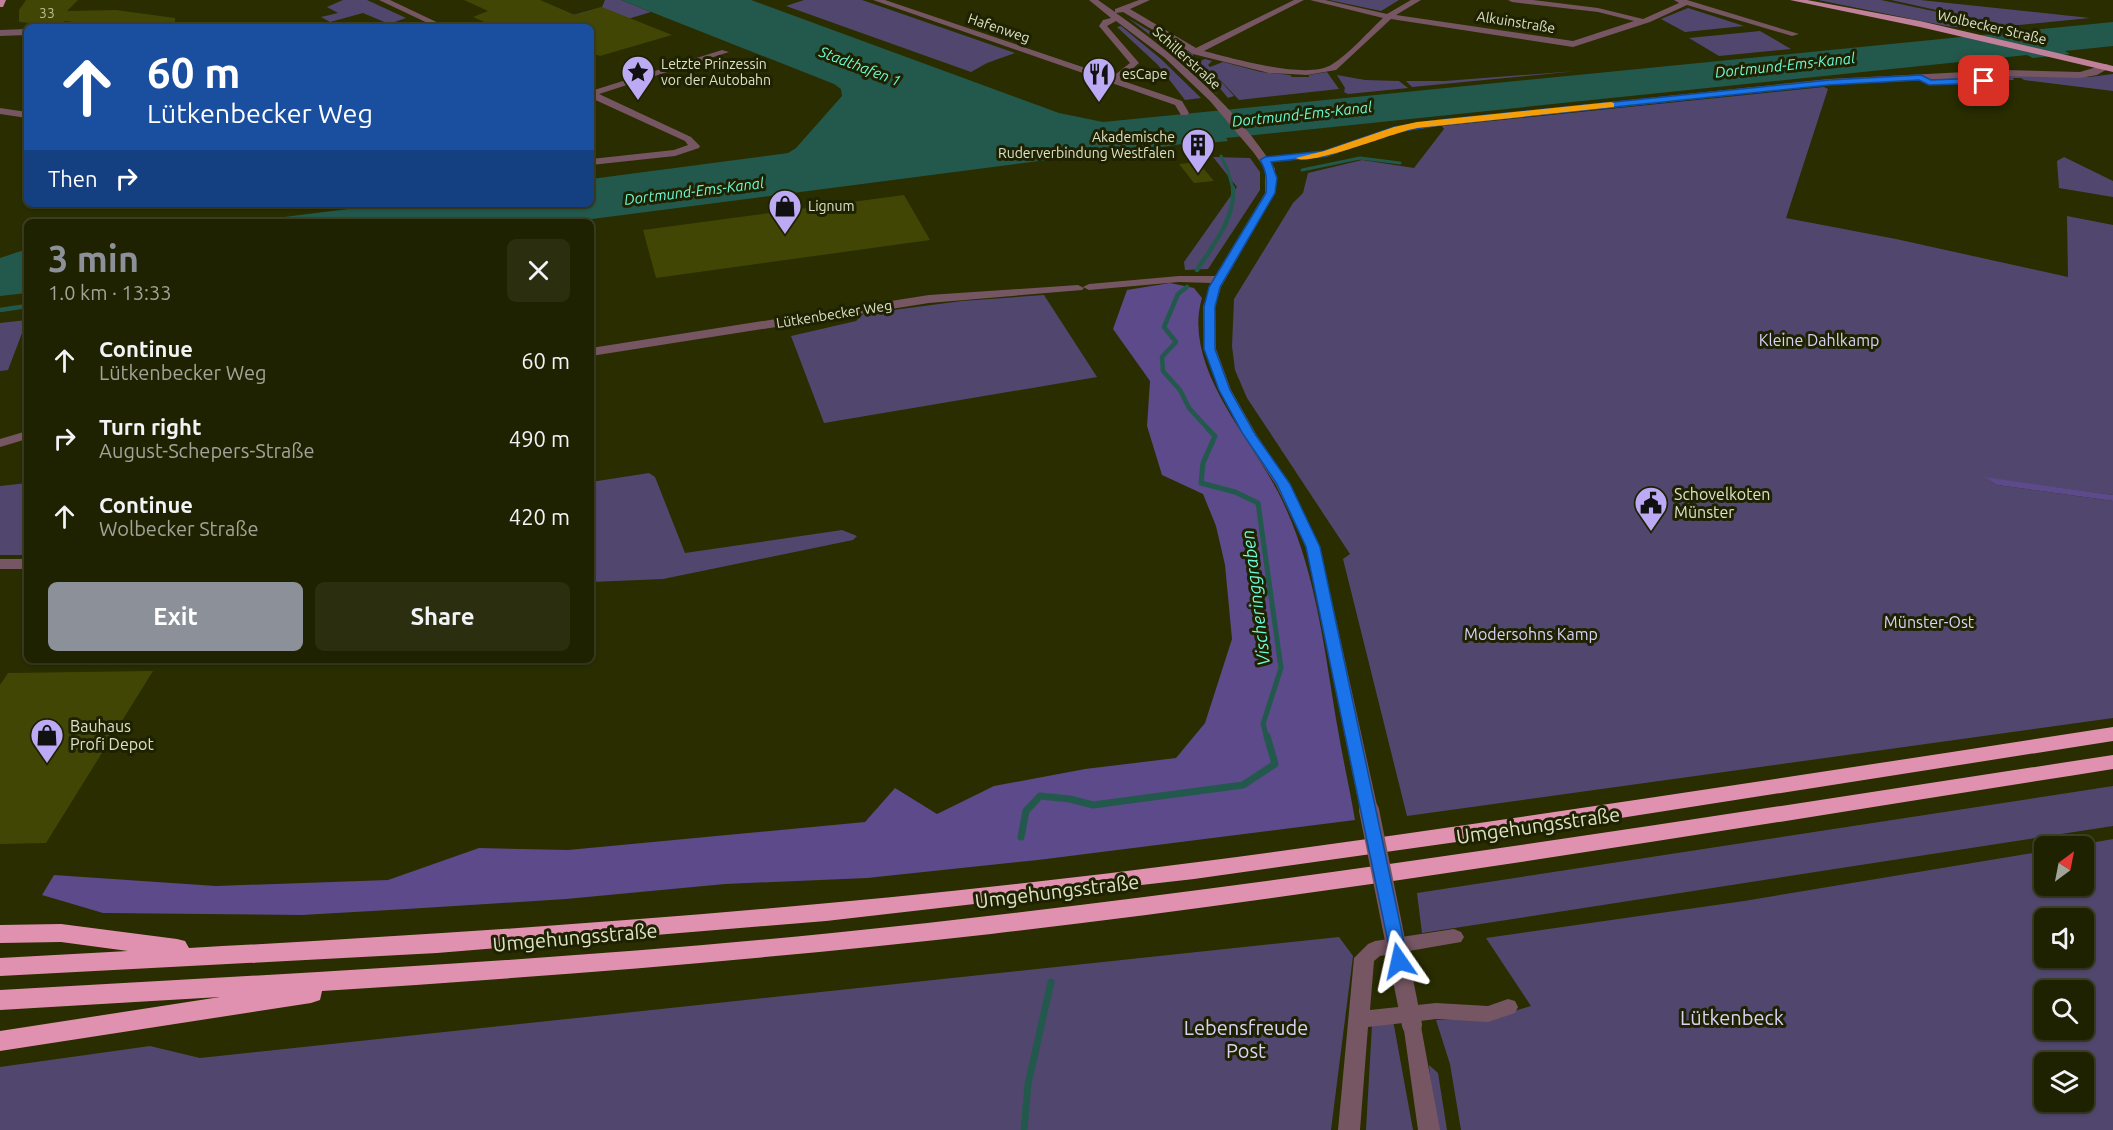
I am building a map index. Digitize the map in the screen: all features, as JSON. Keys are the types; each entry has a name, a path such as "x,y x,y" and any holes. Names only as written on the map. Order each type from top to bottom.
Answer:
{"highway":[{"name":"Umgehungsstraße","path":"0,967 437,944 826,912 1194,871 1563,819 2113,734"},
{"name":"Umgehungsstraße","path":"0,1000 425,975 829,942 1202,900 2113,762"},
{"path":"0,934 61,933 220,954"},
{"path":"0,1041 425,975"}],"main road":[{"path":"0,5 2,0"},
{"name":"Wolbecker Straße","path":"1794,0 1957,33 2110,68"}],"street":[{"path":"383,0 435,24"},
{"name":"Hafenweg","path":"877,0 1179,103 1184,113"},
{"name":"Schillerstraße","path":"1093,0 1196,52 1276,72 1326,70 1337,65 1389,17"},
{"path":"1113,81 1135,63 1103,26 1118,14 1146,0"},
{"path":"1196,52 1300,0"},
{"name":"Alkuinstraße","path":"1314,0 1389,17 1573,44 1642,21"},
{"path":"1389,17 1417,0"},
{"path":"1512,0 1598,10 1642,21 1682,2 1795,34"},
{"name":"Schillerstraße","path":"1118,14 1168,56 1217,104 1265,160"},
{"path":"0,33 24,32"},
{"path":"594,93 725,51"},
{"path":"1429,1130 1412,1025 1313,547 1283,484 1249,434 1214,366 1208,331 1209,307 1217,280 1270,193 1272,178 1265,160 1326,154 1397,129 1417,125 1829,82 2021,73 2080,75 2110,68"},
{"path":"1921,77 1929,83 2036,82"},
{"path":"594,95 688,139 695,146 675,153 594,162"},
{"path":"0,111 24,115"},
{"name":"Lütkenbecker Weg","path":"594,352 929,299 1179,279 1217,280"},
{"path":"0,443 24,436"},
{"path":"0,564 24,564"},
{"path":"1349,1130 1364,958 1375,949 1454,937"},
{"path":"1360,1019 1436,1011 1488,1014 1508,1007"}],"green space":[{"path":"343,0 367,0 406,18 389,24 363,13 330,22 321,17 338,13 327,7"},
{"path":"605,0 621,0 651,12 594,29 594,24 579,24 559,19 602,7"},
{"path":"804,0 862,0 1015,53 987,63 971,72 786,6"},
{"path":"1329,0 1399,0 1381,11"},
{"path":"1818,0 1881,0 1980,21 1999,28 1984,30 1946,26"},
{"path":"1891,0 1920,0 2090,18 2009,26"},
{"path":"1688,8 1744,26 1685,32 1661,19"},
{"path":"1128,18 1193,54 1192,59 1218,95 1176,55"},
{"path":"1121,26 1161,59 1201,98 1185,100 1158,65 1117,27"},
{"path":"1760,31 1791,49 1719,56 1689,38"},
{"path":"1205,59 1212,61 1208,65 1210,67 1223,62 1292,77 1309,77 1309,75 1327,72 1339,89 1239,100 1211,70 1234,96 1228,98 1198,62"},
{"path":"1577,71 1412,87 1406,81 1445,81"},
{"path":"2113,74 2113,91 2021,78 2013,78 2014,80 1927,80 2008,75 2089,77"},
{"path":"1337,75 1365,80 1399,81 1408,88 1348,94 1344,92 1345,88"},
{"path":"1824,87 1828,89 1786,218 1896,239 2068,277 2067,216 2113,225 2113,495 1986,478 1997,485 2113,501 2113,718 1407,816 1343,559 1350,554 1247,398 1235,370 1232,346 1234,299 1293,203 1303,193 1308,173 1362,160 1414,168 1444,129 1442,126"},
{"path":"1213,157 1250,158 1260,172 1260,190 1208,269 1185,270 1184,262 1237,187"},
{"path":"2064,157 2113,181 2113,197 2059,188 2057,161"},
{"path":"1044,295 1097,377 824,423 791,336 856,321 863,314 962,301"},
{"path":"24,320 24,328 8,370 0,371 0,323"},
{"path":"649,473 655,477 685,553 842,530 857,536 853,540 663,579 594,582 594,482"},
{"path":"24,483 24,555 0,555 0,486"},
{"path":"2113,786 2113,826 2048,836 2034,836 2034,838 1422,933 1417,893"},
{"name":"Lütkenbeck","path":"2113,839 2113,1130 1461,1130 1450,1064 1436,1020 1487,1019 1531,1006 1486,938 1744,901 2034,853 2034,896 2094,896 2094,842"},
{"name":"Lebensfreude Post","path":"1339,937 1353,956 1331,1130 0,1130 0,1067 150,1046 200,1058"},
{"path":"1393,1020 1413,1130 1366,1130 1372,1025"},
{"path":"1429,1065 1438,1073 1447,1130 1435,1130"}],"shaded area":[{"path":"1170,283 1194,288 1202,298 1198,323 1201,349 1210,374 1236,424 1278,492 1301,549 1317,608 1355,820 1038,860 867,878 725,884 566,899 302,915 103,913 42,895 54,875 216,886 388,880 479,848 568,850 865,822 895,788 937,814 994,786 1085,769 1176,758 1205,723 1232,639 1225,565 1216,526 1203,494 1162,475 1147,426 1150,381 1113,329 1127,290"},
{"path":"1984,477 2113,495 2113,501 1997,485"}],"water":[{"path":"621,0 751,0 1059,113 1103,122 2113,22 2113,46 2065,51 2070,54 2033,58 2027,55 1226,138 1228,141 1140,148 592,219 267,219 364,207 594,207 594,179 788,153 796,148 842,96 841,89 834,84"},
{"path":"24,250 24,293 0,296 0,258"}],"building":[{"path":"26,0 78,0 67,11 116,10 175,18 175,24 87,24 65,21 62,24 40,24 19,22 19,10"},
{"path":"464,0 540,0 575,15 602,7 672,35 600,56 594,54 594,24 489,24 473,17 488,11"},
{"path":"1198,162 1214,181 1194,183 1179,164"},
{"name":"Lignum","path":"904,195 930,240 656,278 643,230"},
{"name":"Bauhaus Profi Depot","path":"153,671 46,843 0,844 0,685 8,673"}],"waterway":[{"name":"Vischeringgraben","path":"1221,156 1233,189"},
{"path":"1302,170 1360,158 1400,163"},
{"name":"Vischeringgraben","path":"1197,270 1227,221 1231,210 1233,189"},
{"name":"Vischeringgraben","path":"1187,287 1178,294 1164,327 1176,342 1162,357 1163,371 1180,390 1189,408 1209,430"},
{"path":"0,310 24,306"},
{"name":"Vischeringgraben","path":"1209,430 1215,436 1203,463 1201,483 1235,492 1258,503 1281,668 1263,724 1267,738"},
{"name":"Vischeringgraben","path":"1021,837 1026,811 1040,796 1070,799 1093,805 1243,785 1275,764 1267,736"},
{"name":"Vischeringgraben","path":"1024,1130 1028,1084 1051,982"}],"slow traffic":[{"path":"1300,158 1326,154 1397,129 1417,125 1611,105"}],"place":[{"name":"Letzte Prinzessin vor der Autobahn","path":"638,101"},
{"name":"esCape","path":"1099,103"},
{"name":"Akademische Ruderverbindung Westfalen","path":"1198,174"},
{"name":"Lignum","path":"785,235"},
{"name":"Schovelkoten Münster","path":"1651,532"},
{"name":"Bauhaus Profi Depot","path":"47,764"}],"route":[{"path":"1399,961 1313,547 1283,484 1249,434 1225,390 1209,349 1209,307 1217,280 1270,193 1272,178 1265,160 1326,154 1397,129 1417,125 1829,82 1921,77 1929,83 1984,81"}],"water label":[{"name":"Dortmund-Ems-Kanal","path":"1785,65"},
{"name":"Stadthafen 1","path":"860,66"},
{"name":"Dortmund-Ems-Kanal","path":"1302,114"},
{"name":"Dortmund-Ems-Kanal","path":"694,191"}],"park label":[{"name":"Kleine Dahlkamp","path":"1819,340"},
{"name":"Münster-Ost","path":"1929,622"},
{"name":"Modersohns Kamp","path":"1531,634"}]}
